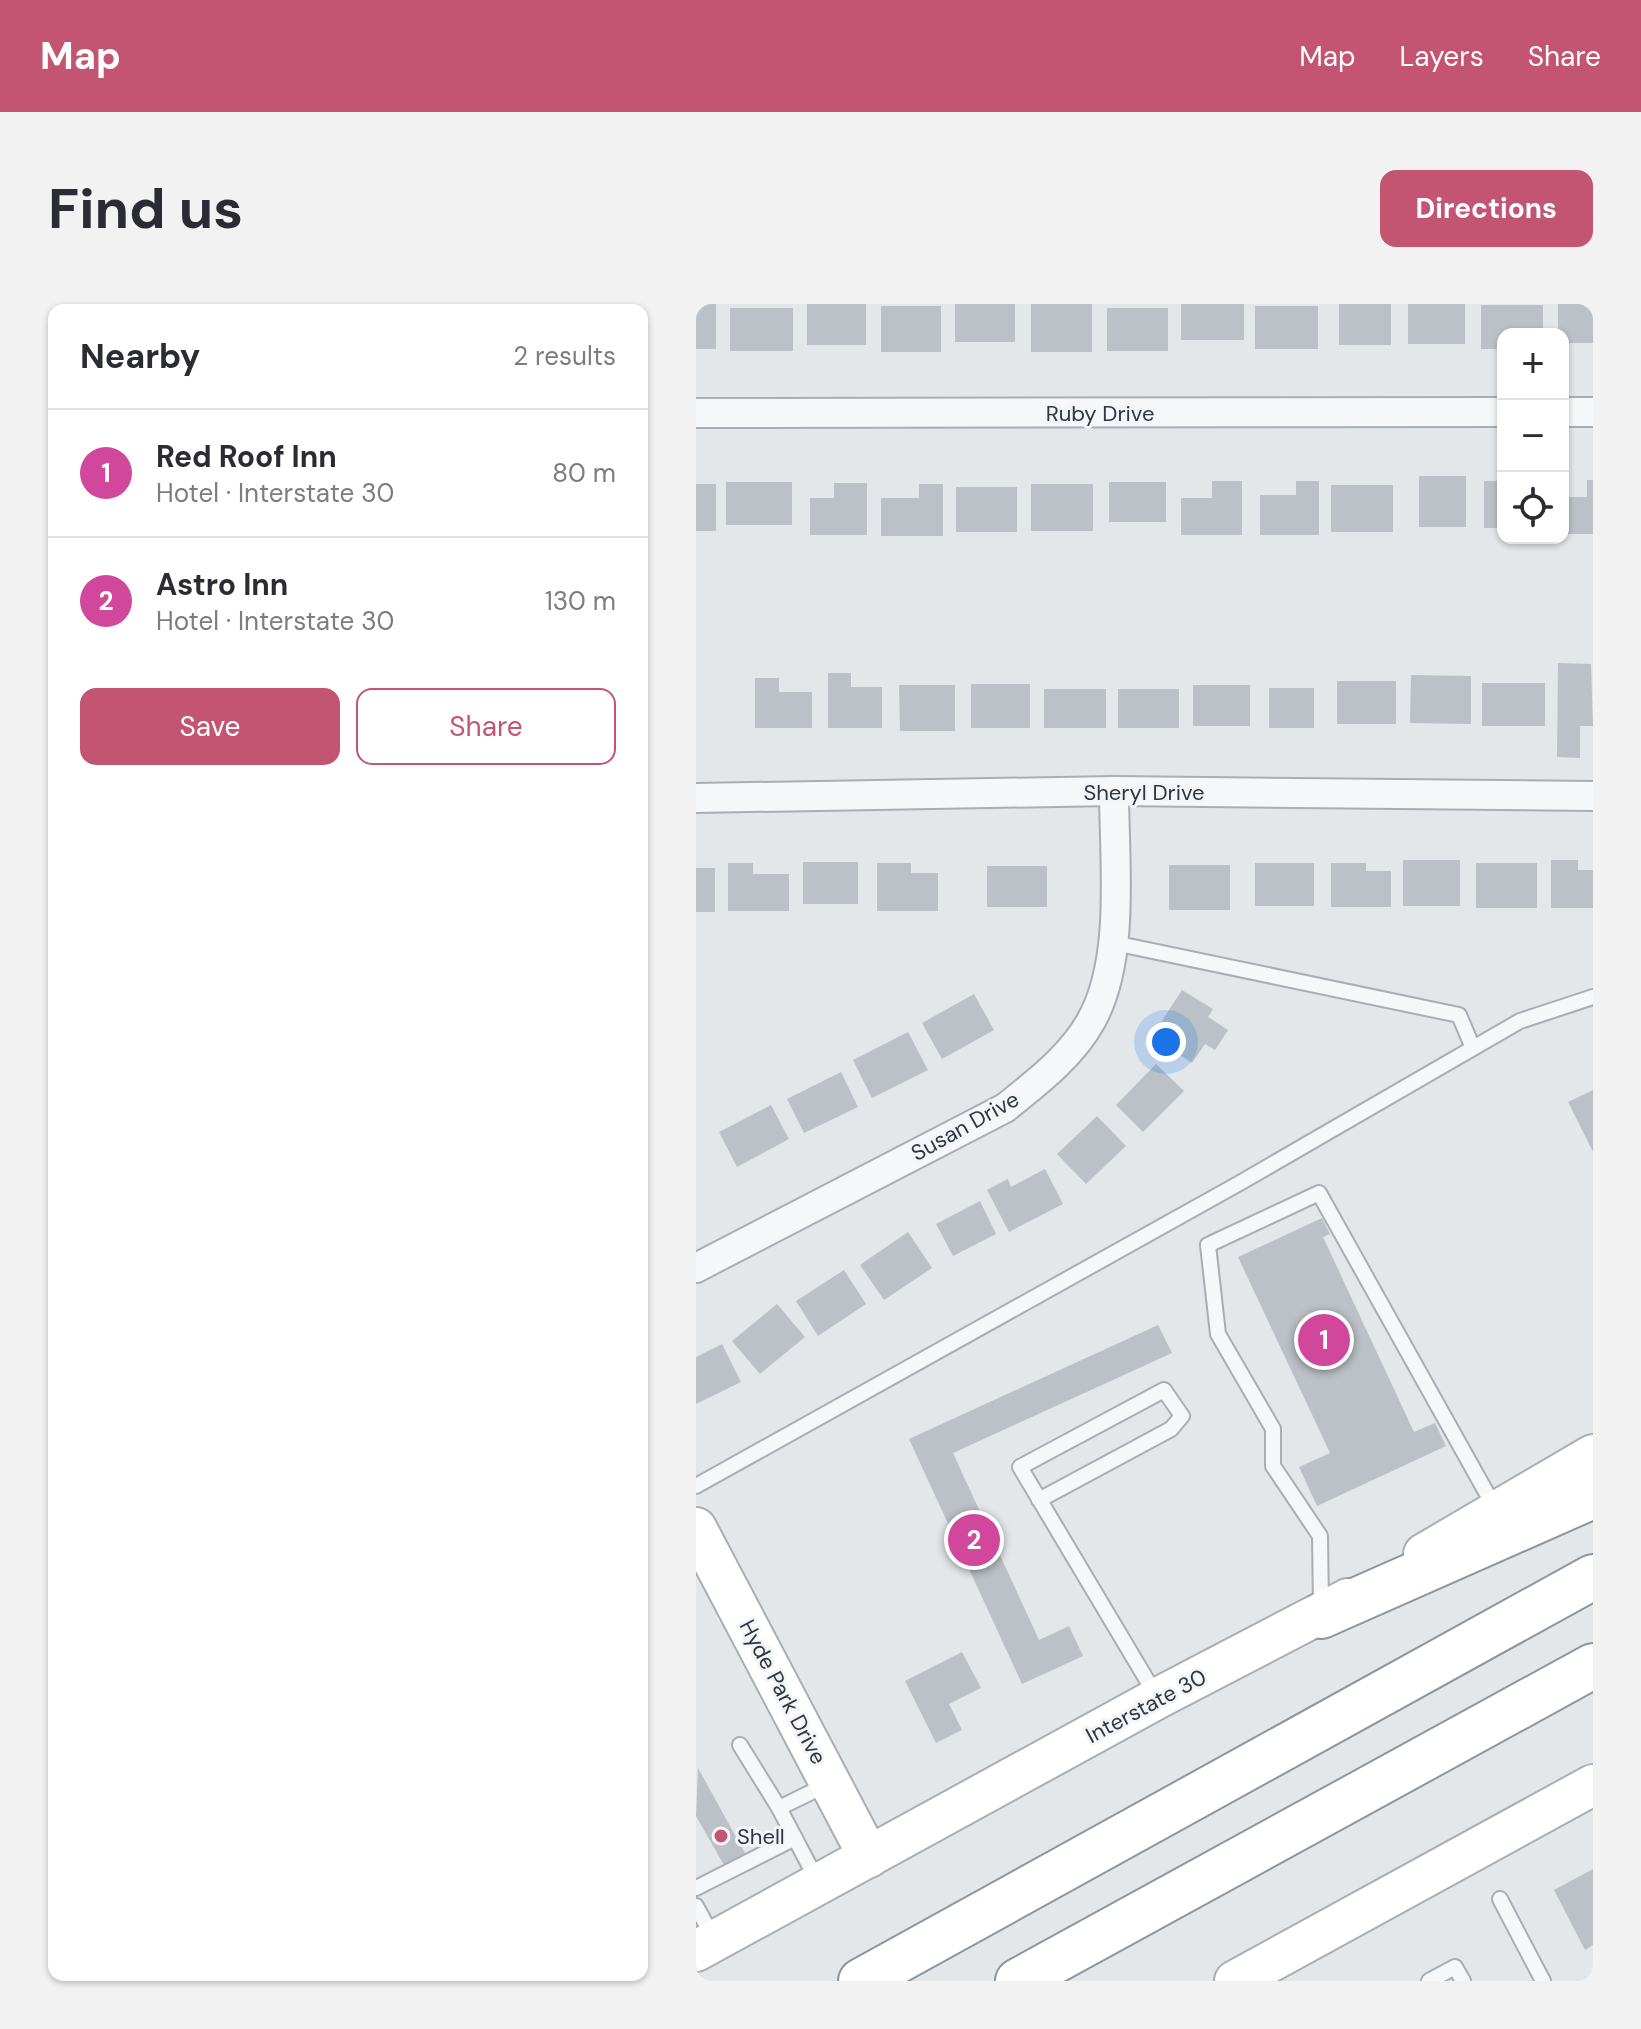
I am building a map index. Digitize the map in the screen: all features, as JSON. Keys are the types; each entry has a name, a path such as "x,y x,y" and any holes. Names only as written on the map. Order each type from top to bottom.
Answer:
{"highway":[{"path":"1321,1616 1593,1496"},
{"path":"861,1981 1593,1577"},
{"path":"1018,1981 1593,1666"}],"main road":[{"name":"Interstate 30","path":"706,1946 1158,1698 1321,1616 1593,1455"},
{"name":"Hyde Park Drive","path":"696,1528 869,1857"},
{"path":"1235,1981 1264,1971 1593,1785"}],"street":[{"name":"Ruby Drive","path":"696,413 1497,412"},
{"path":"1569,412 1593,412"},
{"name":"Sheryl Drive","path":"696,798 1114,791 1593,796"},
{"name":"Susan Drive","path":"696,1268 1005,1108 1050,1072 1090,1024 1099,1006 1114,943 1114,791"}],"lane":[{"path":"1114,943 1459,1015 1473,1048"},
{"path":"696,1486 1238,1184 1520,1021 1593,997"},
{"path":"1321,1616 1320,1536 1273,1466 1273,1429 1218,1334 1208,1245 1319,1193 1497,1510"},
{"path":"1039,1500 1171,1429 1182,1416 1164,1390 1020,1467 1039,1500 1158,1698"},
{"path":"740,1745 820,1884"},
{"path":"779,1808 830,1783"},
{"path":"696,1888 795,1838"},
{"path":"1500,1899 1543,1981"},
{"path":"696,1906 706,1946"},
{"path":"1429,1981 1455,1967 1463,1981"}],"building":[{"path":"696,304 716,304 716,349 696,349"},
{"path":"807,304 866,304 866,345 807,345"},
{"path":"955,304 1015,304 1015,342 955,342"},
{"path":"1031,304 1092,304 1092,352 1031,352"},
{"path":"1181,304 1244,304 1244,340 1181,340"},
{"path":"1339,304 1391,304 1391,345 1339,345"},
{"path":"1408,304 1465,304 1465,344 1408,344"},
{"path":"1558,304 1593,304 1593,343 1569,343 1569,328 1558,328"},
{"path":"1481,305 1543,305 1543,328 1497,328 1497,349 1481,349"},
{"path":"881,306 941,306 941,352 881,352"},
{"path":"1255,306 1318,306 1318,349 1255,349"},
{"path":"730,308 793,308 793,351 730,351"},
{"path":"1107,308 1168,308 1168,351 1107,351"},
{"path":"1419,476 1466,476 1466,527 1419,527"},
{"path":"1587,480 1593,480 1593,534 1569,534 1569,497 1587,497"},
{"path":"1212,481 1242,481 1242,535 1181,535 1181,498 1212,498"},
{"path":"1296,481 1319,481 1319,535 1260,535 1260,495 1296,495"},
{"path":"1484,481 1497,481 1497,528 1484,528"},
{"path":"726,482 792,482 792,525 726,525"},
{"path":"1109,482 1166,482 1166,522 1109,522"},
{"path":"834,483 867,483 867,535 810,535 810,498 834,498"},
{"path":"696,484 716,484 716,531 696,531"},
{"path":"919,484 943,484 943,536 881,536 881,498 919,498"},
{"path":"1031,484 1093,484 1093,531 1031,531"},
{"path":"1331,485 1393,485 1393,532 1331,532"},
{"path":"956,487 1017,487 1017,532 956,532"},
{"path":"1558,663 1591,664 1593,726 1580,726 1580,758 1557,757"},
{"path":"828,673 851,673 851,687 882,687 882,728 828,728"},
{"path":"1411,675 1471,676 1471,724 1410,723"},
{"path":"755,678 779,678 779,692 812,692 812,728 755,728"},
{"path":"1337,681 1396,681 1396,724 1337,724"},
{"path":"1482,683 1545,683 1545,726 1482,726"},
{"path":"971,684 1030,684 1030,728 971,728"},
{"path":"899,685 955,685 955,731 900,731"},
{"path":"1193,685 1250,685 1250,726 1193,726"},
{"path":"1269,688 1314,688 1314,728 1269,728"},
{"path":"1044,689 1106,689 1106,728 1044,728"},
{"path":"1118,689 1179,689 1179,728 1118,728"},
{"path":"1403,860 1460,860 1460,906 1403,906"},
{"path":"1551,860 1578,860 1578,870 1593,870 1593,908 1551,908"},
{"path":"803,862 858,862 858,904 803,904"},
{"path":"728,863 753,863 753,874 789,874 789,911 728,911"},
{"path":"877,863 911,863 911,873 938,873 938,911 877,911"},
{"path":"1255,863 1314,863 1314,906 1255,906"},
{"path":"1331,863 1366,863 1366,871 1391,871 1391,907 1331,907"},
{"path":"1476,863 1537,863 1537,908 1476,908"},
{"path":"1169,865 1230,865 1230,910 1169,910"},
{"path":"987,866 1047,866 1047,907 987,907"},
{"path":"696,868 715,868 715,912 696,912"},
{"path":"1182,990 1213,1009 1208,1017 1228,1030 1215,1050 1205,1044 1192,1063 1152,1036"},
{"path":"974,994 994,1030 942,1059 922,1023"},
{"path":"908,1032 928,1070 872,1098 853,1060"},
{"path":"1156,1064 1184,1091 1143,1132 1116,1105"},
{"path":"841,1072 858,1107 804,1133 787,1099"},
{"path":"1593,1090 1593,1152 1568,1102"},
{"path":"771,1105 789,1139 737,1167 719,1132"},
{"path":"1097,1116 1126,1146 1086,1184 1057,1154"},
{"path":"1045,1169 1063,1204 1009,1232 987,1190 1008,1179 1011,1187"},
{"path":"980,1201 996,1234 953,1256 936,1224"},
{"path":"1322,1218 1330,1234 1323,1237 1414,1432 1435,1423 1446,1446 1317,1506 1299,1467 1330,1453 1238,1257"},
{"path":"908,1232 932,1268 884,1300 860,1265"},
{"path":"844,1270 866,1304 818,1336 796,1301"},
{"path":"777,1304 805,1337 760,1374 732,1341"},
{"path":"1158,1325 1172,1353 953,1453 1039,1640 1069,1626 1083,1656 1022,1684 909,1439"},
{"path":"722,1344 741,1382 696,1404 696,1357"},
{"path":"962,1652 981,1688 949,1704 962,1730 936,1743 905,1681"},
{"name":"Shell","path":"698,1768 746,1855 725,1867 696,1816"},
{"path":"1593,1869 1593,1945 1585,1950 1554,1890"}],"place":[{"name":"Red Roof Inn","path":"1324,1340"},
{"name":"Astro Inn","path":"974,1540"},
{"name":"Shell","path":"721,1836"}]}
